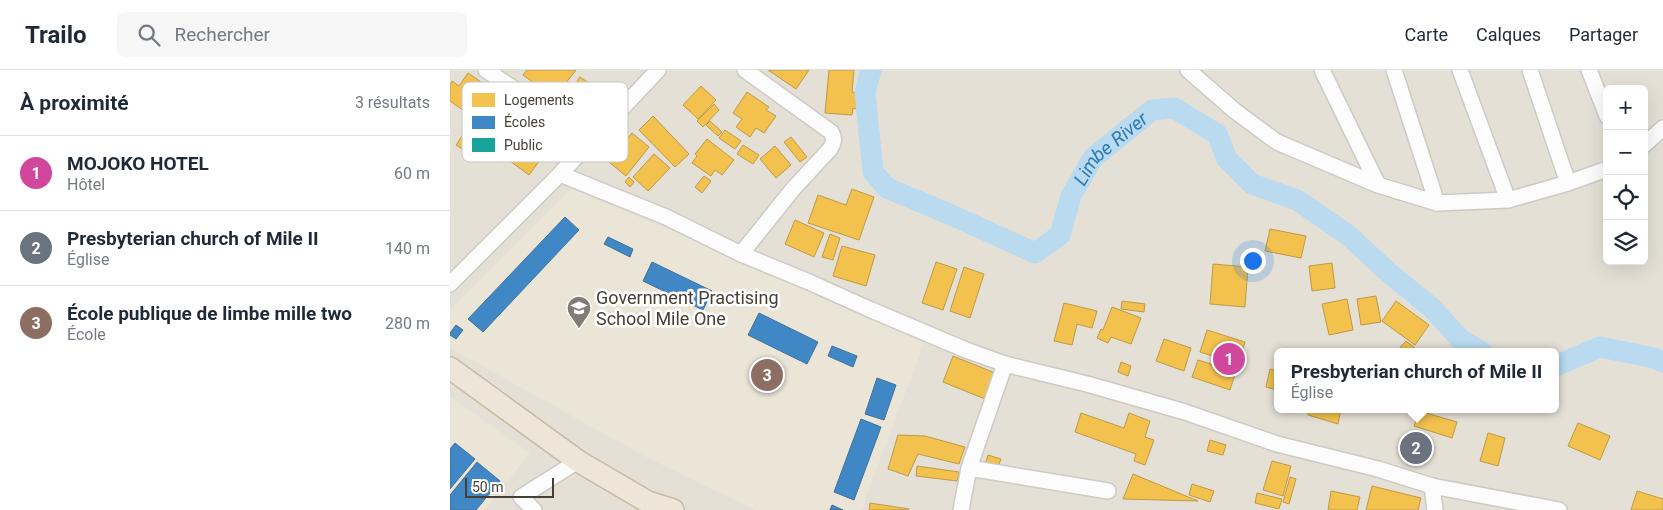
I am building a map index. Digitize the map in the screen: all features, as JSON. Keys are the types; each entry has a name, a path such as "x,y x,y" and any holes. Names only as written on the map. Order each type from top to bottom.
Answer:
{"highway":[{"path":"450,368 578,461 648,502 673,510"}],"street":[{"path":"486,70 504,82"},
{"path":"628,102 658,70"},
{"path":"741,254 793,189 834,143 831,132 745,70"},
{"path":"1188,70 1235,111 1277,142 1378,185 1437,203 1508,200 1568,183 1603,170"},
{"path":"1322,70 1378,185"},
{"path":"1394,70 1437,203"},
{"path":"1460,70 1508,200"},
{"path":"1530,70 1568,183"},
{"path":"1589,70 1603,106"},
{"path":"1648,141 1663,128"},
{"path":"450,284 571,162"},
{"path":"560,174 666,218 741,254 966,350 1005,364 1087,384 1185,412 1277,444 1378,469 1432,486 1558,510"},
{"path":"961,510 969,468 1005,364"},
{"path":"534,510 520,497 578,461"},
{"path":"969,468 1108,491"},
{"path":"1432,486 1435,510"}],"shaded area":[{"path":"450,70 1663,70 1663,510 450,510"},
{"path":"571,189 742,260 924,343 861,510 755,510 644,456 450,348 450,310"},
{"path":"450,397 530,453 484,510 450,510"}],"building: Logements":[{"path":"527,70 576,70 567,82 532,82 523,75"},
{"path":"768,70 809,70 796,89"},
{"path":"829,70 854,70 852,92 858,93 857,109 853,108 852,115 825,113"},
{"path":"468,73 481,82 462,82 462,110 450,101 450,85 452,81 459,86"},
{"path":"580,77 587,82 576,82"},
{"path":"701,86 716,100 698,119 683,105"},
{"path":"747,92 769,107 766,110 776,116 764,133 756,128 750,137 736,127 742,119 733,113"},
{"path":"714,104 719,110 703,127 697,121"},
{"path":"653,116 689,154 675,167 639,130"},
{"path":"710,121 722,132 718,136 706,125"},
{"path":"725,130 741,141 735,149 719,138"},
{"path":"632,133 649,147 626,176 609,162 628,162 628,138"},
{"path":"462,136 462,149 456,145"},
{"path":"791,137 807,157 800,162 784,142"},
{"path":"707,139 734,160 722,175 715,170 711,176 692,163 697,156 695,154"},
{"path":"743,145 759,155 753,164 737,154"},
{"path":"775,146 791,165 776,178 760,159"},
{"path":"654,154 670,168 648,191 633,177"},
{"path":"511,162 539,162 529,175"},
{"path":"704,176 711,181 702,193 695,187"},
{"path":"629,177 634,182 630,187 625,182"},
{"path":"852,189 874,197 859,240 808,223 818,195 846,205"},
{"path":"795,220 824,233 814,257 785,244"},
{"path":"1270,229 1306,236 1301,258 1265,251"},
{"path":"830,234 840,238 833,260 822,257"},
{"path":"842,246 875,255 866,286 833,276"},
{"path":"936,262 957,269 943,310 922,303"},
{"path":"1332,263 1335,288 1312,291 1309,266"},
{"path":"1213,264 1248,267 1245,307 1210,304"},
{"path":"964,267 984,274 970,318 950,311"},
{"path":"1376,296 1381,322 1361,325 1357,299"},
{"path":"1347,299 1353,330 1329,335 1322,304"},
{"path":"1122,301 1145,304 1144,312 1121,309"},
{"path":"1396,301 1429,325 1415,345 1382,321"},
{"path":"1064,303 1097,311 1092,328 1077,324 1072,345 1054,341"},
{"path":"1112,307 1141,318 1131,344 1111,337 1108,343 1097,338 1101,329 1103,330"},
{"path":"1207,330 1245,342 1230,390 1192,377 1198,360 1217,366 1219,358 1200,352"},
{"path":"1164,339 1191,348 1184,371 1156,361"},
{"path":"1406,341 1414,347 1413,348 1400,348"},
{"path":"953,356 995,373 985,399 943,382"},
{"path":"1121,362 1131,366 1128,376 1118,372"},
{"path":"1270,369 1274,370 1274,389 1266,387"},
{"path":"1081,413 1124,428 1129,413 1150,421 1145,437 1154,440 1145,465 1134,461 1136,454 1075,432"},
{"path":"1308,413 1340,413 1338,424 1308,415"},
{"path":"1418,413 1426,413 1457,422 1452,438 1414,426"},
{"path":"1578,423 1610,436 1600,460 1568,446"},
{"path":"1488,433 1505,438 1498,466 1480,461"},
{"path":"898,435 925,436 965,447 959,464 918,454 908,476 888,469"},
{"path":"1210,440 1226,445 1223,455 1207,451"},
{"path":"988,455 1001,459 996,472 984,468"},
{"path":"1272,461 1291,466 1283,496 1263,490"},
{"path":"917,466 959,472 957,481 916,476"},
{"path":"1133,474 1198,501 1123,499"},
{"path":"1290,477 1296,479 1289,504 1283,502"},
{"path":"1192,484 1214,491 1210,502 1189,495"},
{"path":"1372,486 1421,498 1418,510 1366,510"},
{"path":"1331,491 1360,497 1357,510 1328,510"},
{"path":"1637,491 1663,499 1663,510 1631,510"},
{"path":"1257,493 1282,499 1279,509 1255,503"},
{"path":"870,503 909,509 909,510 869,510"}],"building: Écoles":[{"path":"565,217 579,230 483,332 468,319"},
{"path":"608,237 633,249 630,257 604,244"},
{"path":"652,262 712,291 703,310 643,281"},
{"path":"759,313 818,342 807,364 748,335"},
{"path":"456,325 463,330 456,339 450,333"},
{"path":"832,346 857,356 853,367 828,356"},
{"path":"877,378 896,385 884,420 865,414"},
{"path":"861,419 881,427 854,500 834,492"},
{"path":"455,443 475,459 450,489 450,449"},
{"path":"477,462 500,481 476,510 450,510 450,495"},
{"path":"832,505 843,510 830,510"}],"building: Public":[{"path":"1408,440 1430,444 1426,463 1404,459"}],"waterway":[{"name":"Limbe River","path":"871,70 865,92 873,172 887,188 1035,253 1060,235 1071,196 1093,158 1152,110 1174,108 1217,134 1227,159 1252,184 1297,200 1348,235 1389,273 1432,308 1460,339 1475,348"},
{"name":"Limbe River","path":"1559,364 1600,347 1654,358 1663,362"}],"place":[{"name":"Government Practising School Mile One","path":"579,329"},
{"name":"MOJOKO HOTEL","path":"1229,359"},
{"name":"École publique de limbe mille two","path":"767,375"},
{"name":"Presbyterian church of Mile II","path":"1416,448"}]}
